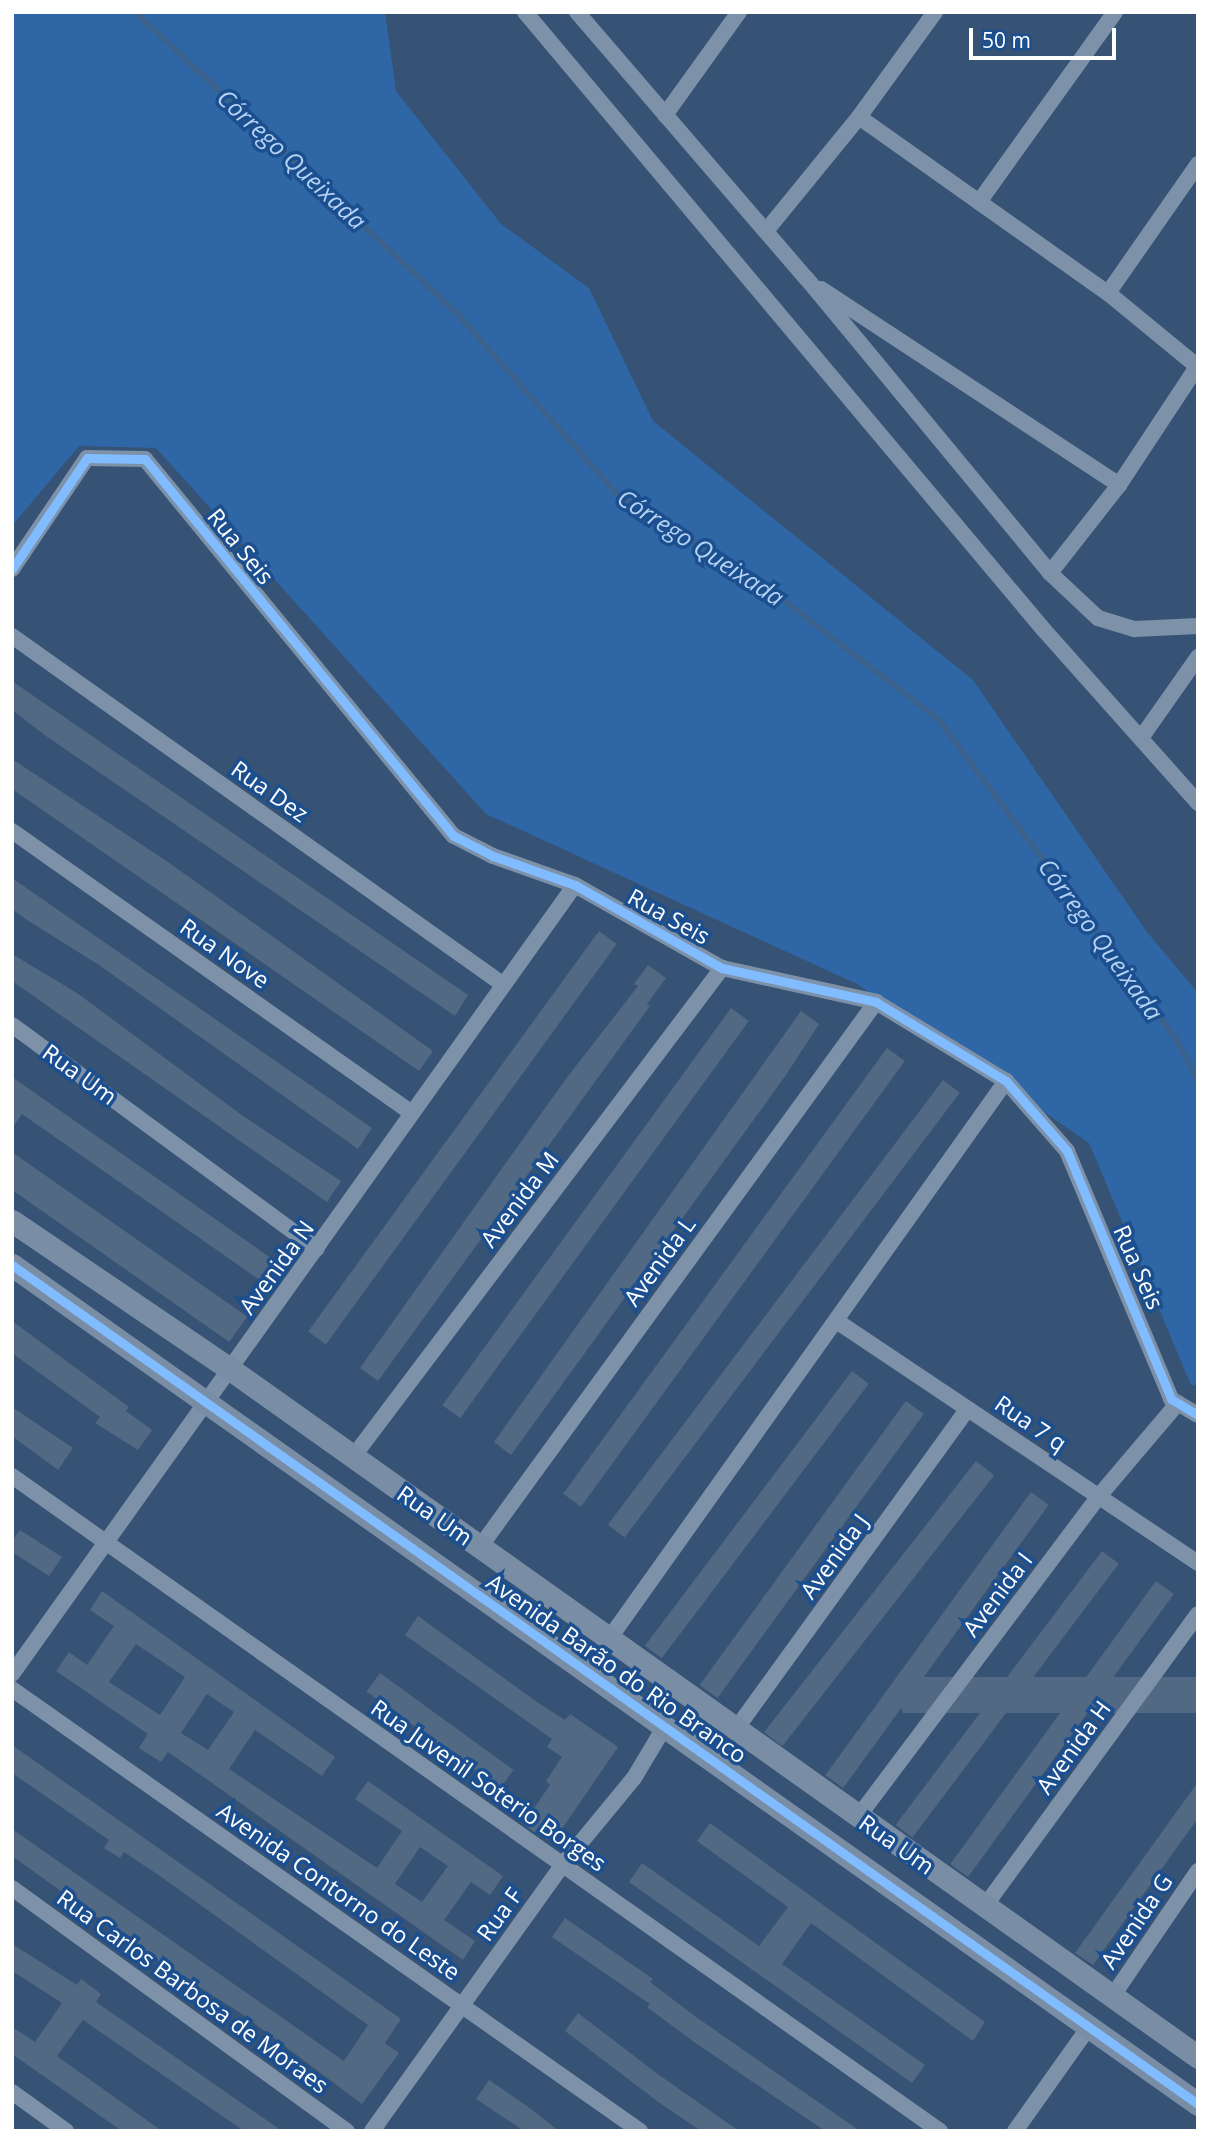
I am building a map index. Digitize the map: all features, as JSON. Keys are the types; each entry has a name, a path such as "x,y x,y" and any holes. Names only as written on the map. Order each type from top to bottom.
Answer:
{"street":[{"path":"525,12 1044,630 1198,803"},
{"path":"577,12 807,279 1050,573 1098,618 1135,629 1198,626"},
{"path":"665,115 739,12"},
{"path":"766,231 859,117 935,12"},
{"path":"979,202 1115,12"},
{"path":"859,117 1108,293 1197,365 1119,485 1050,573"},
{"path":"1108,293 1198,164"},
{"path":"807,279 1119,485"},
{"name":"Rua Seis","path":"12,569 87,458 145,459 454,836 493,856 575,885 722,968 876,1002 1006,1081 1067,1151 1171,1399 1198,1415"},
{"name":"Rua Dez","path":"12,636 501,983"},
{"path":"1141,738 1198,657"},
{"name":"Rua Nove","path":"12,831 412,1113"},
{"name":"Avenida N","path":"12,1674 317,1249 501,983 575,885"},
{"name":"Avenida M","path":"353,1457 722,968"},
{"name":"Avenida L","path":"480,1547 876,1002"},
{"name":"Rua Um","path":"12,1024 317,1249"},
{"path":"609,1639 838,1322 1006,1081"},
{"name":"Rua Um","path":"12,1221 230,1369 1198,2057"},
{"name":"Avenida Barão do Rio Branco","path":"12,1265 1198,2105"},
{"name":"Rua 7 q","path":"838,1322 1198,1563"},
{"name":"Avenida I","path":"858,1817 1099,1496 1178,1403"},
{"name":"Avenida J","path":"736,1729 968,1409"},
{"name":"Rua Juvenil Soterio Borges","path":"12,1476 940,2131"},
{"name":"Avenida H","path":"985,1906 1198,1614"},
{"name":"Avenida Contorno do Leste","path":"12,1689 640,2131"},
{"name":"Rua F","path":"372,2131 563,1864 634,1778 665,1726"},
{"name":"Avenida G","path":"1112,1997 1198,1871"},
{"name":"Rua Carlos Barbosa de Moraes","path":"12,1888 347,2131"},
{"path":"1015,2131 1089,2027"},
{"path":"12,2092 66,2131"}],"shaded area":[{"path":"12,12 385,12 396,91 501,224 589,288 653,421 973,680 1147,932 1198,993 1198,1386 1191,1385 1089,1143 857,984 486,814 156,448 79,446 12,526"}],"building":[{"path":"12,681 468,995 455,1016 46,736 12,710"},
{"path":"12,759 168,862 433,1051 419,1071 12,789"},
{"path":"12,878 372,1128 358,1149 99,965 12,909"},
{"path":"599,931 617,944 326,1344 308,1331"},
{"path":"12,954 77,993 243,1116 341,1181 327,1202 12,981"},
{"path":"648,965 666,978 647,1004 650,1006 378,1381 360,1368 565,1080 638,986 634,984"},
{"path":"731,1008 749,1021 460,1418 442,1405"},
{"path":"801,1011 819,1024 786,1075 511,1455 494,1442"},
{"path":"887,1048 905,1061 581,1507 563,1494"},
{"path":"12,1077 278,1263 264,1283 22,1114 12,1128"},
{"path":"943,1080 960,1093 625,1537 608,1525"},
{"path":"12,1152 247,1317 229,1342 12,1190"},
{"path":"12,1321 129,1407 126,1411 152,1430 138,1450 95,1423 100,1417 12,1353"},
{"path":"852,1371 869,1384 662,1658 645,1646"},
{"path":"906,1401 924,1414 717,1698 700,1685"},
{"path":"12,1407 73,1448 58,1470 12,1436"},
{"path":"976,1461 994,1475 782,1746 764,1732"},
{"path":"1031,1492 1049,1505 843,1788 825,1775"},
{"path":"20,1530 62,1557 49,1576 12,1552 12,1541"},
{"path":"1102,1551 1119,1564 912,1838 896,1825"},
{"path":"1156,1581 1174,1594 968,1877 950,1864"},
{"path":"102,1591 335,1757 322,1776 255,1730 229,1769 377,1868 402,1831 355,1799 368,1781 503,1876 490,1895 471,1882 444,1920 475,1941 463,1960 168,1752 161,1762 139,1748 148,1734 56,1671 69,1652 87,1665 114,1626 90,1610","holes":["136,1644 185,1677 160,1715 109,1682","207,1694 234,1712 208,1750 181,1733","420,1847 448,1866 422,1902 395,1884"]},
{"path":"418,1616 537,1702 565,1720 570,1714 618,1747 555,1839 546,1840 523,1824 550,1785 546,1781 562,1757 547,1747 552,1739 405,1635"},
{"path":"380,1673 513,1770 500,1789 366,1692"},
{"path":"902,1677 1198,1677 1198,1713 902,1713"},
{"path":"12,1745 401,2019 385,2043 399,2053 362,2104 242,2014 160,1962 12,1856 12,1829 344,2061 368,2025 157,1874 124,1852 120,1858 104,1848 109,1840 12,1773"},
{"path":"1198,1782 1198,1818 1093,1965 1075,1953"},
{"path":"710,1823 985,2022 973,2041 811,1923 782,1964 925,2065 912,2083 629,1882 642,1863 759,1946 788,1907 697,1841"},
{"path":"565,1918 653,1979 650,1982 696,2017 860,2131 825,2131 694,2042 647,2007 650,2004 552,1937"},
{"path":"12,1944 77,1985 81,1979 101,1994 96,2002 282,2131 244,2131 83,2020 57,2056 162,2131 122,2131 12,2054 12,2027 35,2042 62,2003 12,1971"},
{"path":"578,2013 659,2075 739,2131 701,2131 657,2101 565,2031"},
{"path":"489,2080 559,2131 524,2131 476,2099"}],"waterway":[{"name":"Córrego Queixada","path":"135,12 455,311 616,493 772,591 939,720 1177,1041 1198,1082"}],"cycle path":[{"path":"12,569 87,458 145,459 454,836 493,856 575,885 722,968 876,1002 1006,1081 1067,1151 1171,1399 1198,1415"},
{"path":"12,1265 1198,2104"}]}
